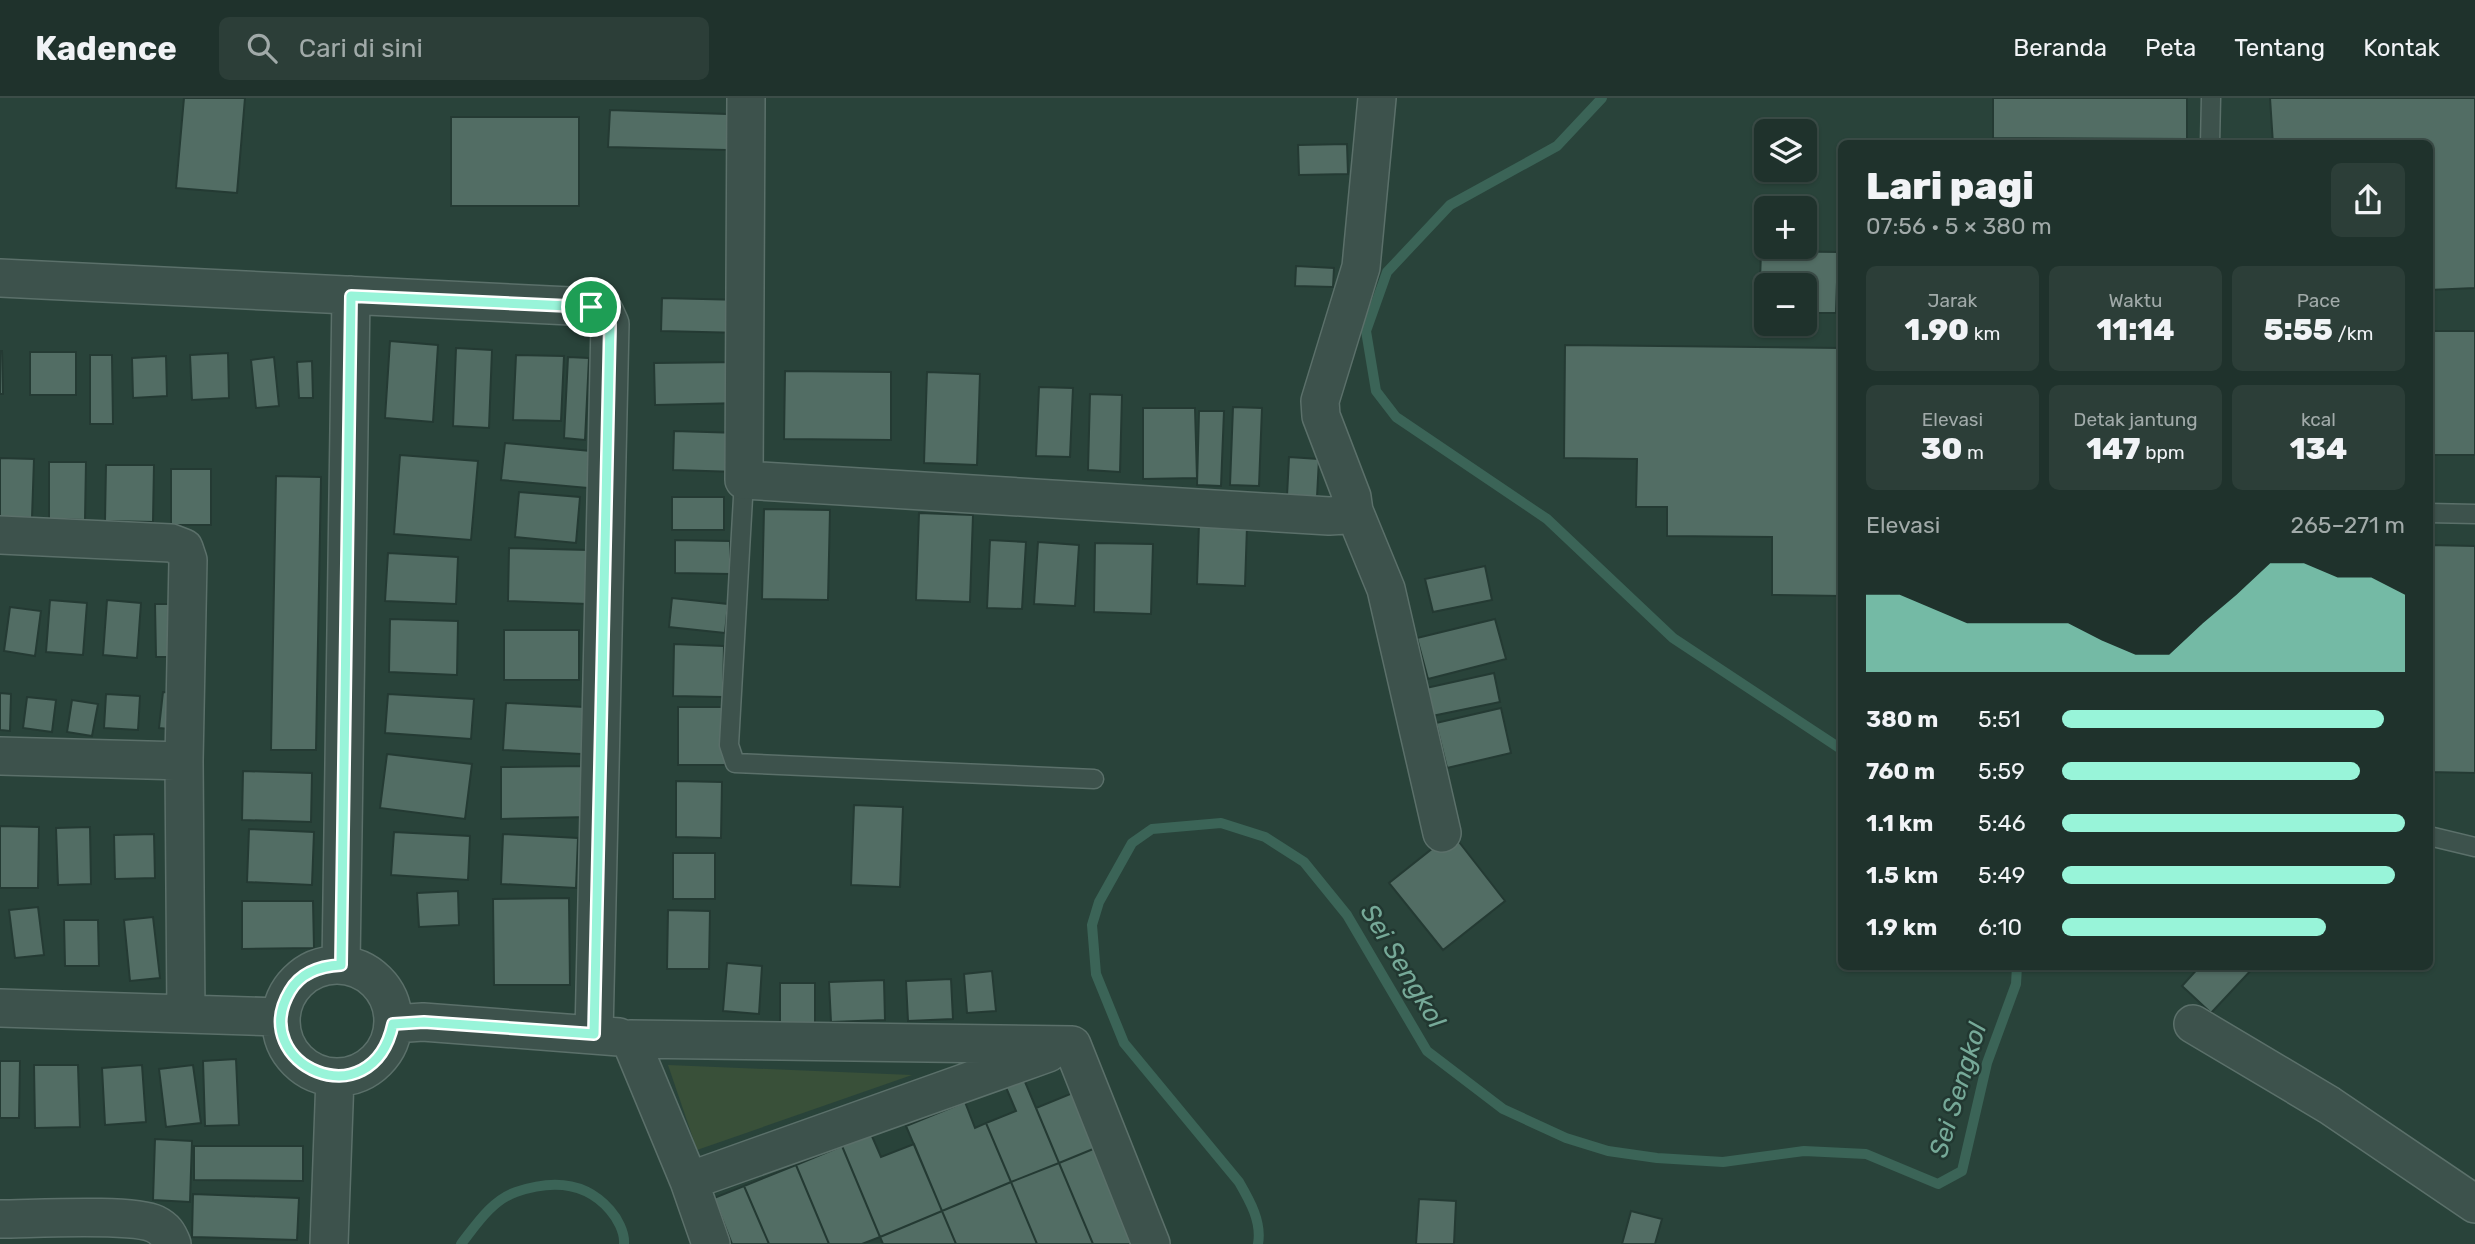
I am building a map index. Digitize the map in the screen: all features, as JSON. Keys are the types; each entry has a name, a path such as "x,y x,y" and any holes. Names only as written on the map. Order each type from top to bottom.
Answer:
{"street":[{"path":"746,98 744,480 1329,516 1346,515 1354,511"},
{"path":"1377,98 1361,267 1320,401 1321,416 1352,497 1354,511 1386,589 1442,833"},
{"path":"0,278 591,307 605,313 610,324 594,1034"},
{"path":"341,965 351,296"},
{"path":"0,536 171,543 184,548 188,559 184,761 186,1013"},
{"path":"0,756 184,761"},
{"path":"341,965 357,969 373,978 384,990 391,1006 393,1024 390,1040 375,1062 352,1075 335,1077 317,1073 302,1064 290,1051 282,1035 281,1017 285,1000 294,985 323,966 341,965"},
{"path":"0,1008 281,1017"},
{"path":"393,1024 424,1022 630,1039 1072,1045"},
{"path":"2193,1024 2329,1105 2475,1204"},
{"path":"630,1039 689,1181 711,1244"},
{"path":"689,1181 1072,1045"},
{"path":"1072,1045 1151,1244"},
{"path":"329,1244 335,1077"},
{"path":"0,1219 129,1219 152,1222 166,1231 172,1244"}],"lane":[{"path":"2210,140 2211,98"},
{"path":"744,480 729,745 735,763 1094,779"},
{"path":"2433,513 2475,514"},
{"path":"2433,837 2475,847"}],"green space":[{"path":"668,1065 912,1075 697,1150"}],"building":[{"path":"184,98 245,98 237,193 176,188"},
{"path":"1993,98 2187,98 2187,139 1993,138"},
{"path":"2270,98 2475,98 2475,288 2433,290 2433,140 2273,140"},
{"path":"610,110 727,114 727,150 608,147"},
{"path":"451,117 579,117 579,206 451,206"},
{"path":"1347,144 1348,174 1299,175 1298,145"},
{"path":"1817,252 1838,252 1836,313 1817,313 1817,273 1760,273 1761,259 1817,259"},
{"path":"1296,266 1334,268 1333,287 1295,286"},
{"path":"662,298 743,300 743,333 661,331"},
{"path":"2433,331 2475,331 2475,455 2433,455"},
{"path":"390,341 438,345 433,422 385,418"},
{"path":"1565,345 1838,348 1838,596 1772,595 1772,537 1667,536 1667,507 1636,507 1637,459 1564,458"},
{"path":"456,348 492,350 489,428 453,426"},
{"path":"2,351 3,394 0,394"},
{"path":"30,352 76,352 76,395 30,395"},
{"path":"228,353 229,398 192,400 190,355"},
{"path":"90,355 112,355 113,424 90,424"},
{"path":"516,355 564,356 561,421 513,420"},
{"path":"166,356 167,396 133,398 132,358"},
{"path":"274,357 279,406 256,408 251,360"},
{"path":"568,357 589,358 585,440 564,438"},
{"path":"312,361 313,398 299,398 297,362"},
{"path":"741,362 742,403 655,405 654,363"},
{"path":"785,371 891,372 891,440 784,439"},
{"path":"927,372 980,374 977,465 924,463"},
{"path":"1039,387 1073,388 1070,457 1036,456"},
{"path":"1090,394 1122,395 1120,472 1088,470"},
{"path":"1233,407 1262,408 1259,486 1230,485"},
{"path":"1143,408 1195,408 1197,478 1143,479"},
{"path":"1199,411 1224,411 1221,486 1197,485"},
{"path":"674,431 740,433 738,472 673,470"},
{"path":"505,443 591,451 588,488 501,480"},
{"path":"400,455 478,461 471,540 394,534"},
{"path":"1289,457 1319,459 1317,497 1287,496"},
{"path":"0,458 34,459 32,518 0,517"},
{"path":"49,462 86,462 85,520 49,519"},
{"path":"106,465 154,465 153,522 105,521"},
{"path":"171,469 211,469 211,525 171,525"},
{"path":"276,476 321,477 316,750 271,750"},
{"path":"519,492 580,497 576,543 515,537"},
{"path":"672,497 724,497 724,530 672,530"},
{"path":"764,509 830,510 828,600 762,599"},
{"path":"919,513 973,515 970,602 916,600"},
{"path":"1199,524 1247,526 1245,586 1197,584"},
{"path":"675,540 730,541 730,574 675,573"},
{"path":"990,540 1026,542 1022,609 987,608"},
{"path":"1038,542 1079,545 1075,606 1034,604"},
{"path":"1095,543 1153,544 1151,614 1094,612"},
{"path":"2433,545 2475,546 2475,773 2433,772"},
{"path":"509,548 589,550 588,604 508,601"},
{"path":"388,553 458,557 456,604 385,601"},
{"path":"1485,566 1492,600 1433,612 1425,579"},
{"path":"672,598 728,604 725,633 669,627"},
{"path":"50,600 87,603 83,655 46,652"},
{"path":"107,600 141,603 137,658 103,655"},
{"path":"155,604 180,604 181,657 156,657"},
{"path":"10,607 41,611 35,656 4,651"},
{"path":"390,619 458,621 457,675 389,672"},
{"path":"1495,619 1506,659 1428,679 1417,638"},
{"path":"504,630 579,630 579,680 504,680"},
{"path":"674,644 724,646 723,697 673,696"},
{"path":"1494,673 1500,702 1432,716 1426,688"},
{"path":"163,692 182,694 179,730 159,728"},
{"path":"0,693 11,694 10,731 0,730"},
{"path":"106,694 140,696 138,730 104,728"},
{"path":"388,694 474,699 471,739 385,733"},
{"path":"27,697 56,700 52,732 23,728"},
{"path":"72,700 98,704 92,736 67,732"},
{"path":"506,703 585,707 582,754 503,750"},
{"path":"678,707 725,707 725,765 678,765"},
{"path":"1501,708 1511,753 1447,768 1436,723"},
{"path":"387,754 472,764 465,819 380,808"},
{"path":"587,766 589,817 501,819 501,767"},
{"path":"243,771 312,773 311,822 242,820"},
{"path":"676,781 722,782 721,838 676,837"},
{"path":"854,805 903,807 900,887 851,885"},
{"path":"0,826 39,827 38,888 0,888"},
{"path":"90,827 91,884 58,885 56,828"},
{"path":"249,829 314,832 312,885 247,882"},
{"path":"394,832 470,836 468,880 391,875"},
{"path":"1452,833 1505,901 1443,950 1389,883"},
{"path":"154,834 155,878 115,879 114,835"},
{"path":"503,834 578,838 576,888 501,884"},
{"path":"673,853 715,853 715,899 673,899"},
{"path":"458,891 459,925 419,927 417,893"},
{"path":"569,898 570,985 494,985 493,899"},
{"path":"242,901 313,901 314,948 242,949"},
{"path":"38,907 44,955 15,958 9,910"},
{"path":"668,910 710,911 709,969 667,969"},
{"path":"153,917 160,978 130,981 124,920"},
{"path":"64,920 98,920 99,966 65,966"},
{"path":"727,963 762,966 759,1014 723,1011"},
{"path":"2196,970 2251,970 2211,1013 2182,986"},
{"path":"992,971 996,1011 967,1013 964,974"},
{"path":"951,979 953,1019 908,1021 906,981"},
{"path":"884,980 885,1020 831,1022 829,982"},
{"path":"780,983 815,983 815,1023 780,1023"},
{"path":"236,1059 239,1125 205,1126 203,1061"},
{"path":"0,1061 20,1061 19,1118 0,1118"},
{"path":"34,1065 78,1065 80,1127 35,1128"},
{"path":"142,1065 146,1122 105,1125 102,1068"},
{"path":"193,1065 201,1123 166,1127 159,1069"},
{"path":"1023,1077 1059,1163 1011,1182 986,1123 1016,1111 1005,1085"},
{"path":"1075,1092 1098,1147 1059,1163 1036,1108"},
{"path":"965,1102 975,1128 986,1123 1011,1182 942,1211 906,1126"},
{"path":"871,1134 881,1157 914,1144 942,1211 880,1237 842,1146"},
{"path":"155,1139 192,1141 190,1202 153,1200"},
{"path":"194,1146 303,1146 303,1181 194,1180"},
{"path":"842,1146 880,1237 862,1244 829,1244 796,1165"},
{"path":"1098,1147 1138,1244 1093,1244 1059,1163"},
{"path":"1059,1163 1093,1244 1037,1244 1011,1182"},
{"path":"796,1165 829,1244 769,1244 744,1186"},
{"path":"1011,1182 1037,1244 956,1244 942,1211"},
{"path":"744,1186 769,1244 732,1244 714,1198"},
{"path":"193,1194 299,1198 297,1240 192,1237"},
{"path":"1419,1199 1456,1201 1454,1244 1416,1244"},
{"path":"942,1211 956,1244 883,1244 880,1237"},
{"path":"1631,1211 1662,1219 1655,1244 1622,1244"}],"waterway":[{"name":"Sei Sengkol","path":"1602,98 1557,146 1450,205 1387,272 1366,331 1376,391 1396,417 1547,519 1673,638 1838,747"},
{"name":"Sei Sengkol","path":"1258,1244 1257,1220 1239,1182 1124,1043 1096,974 1092,925 1099,902 1132,843 1152,829 1221,823 1265,837 1304,862 1347,915 1427,1051 1503,1109 1566,1138 1608,1151 1657,1158 1723,1162 1804,1151 1866,1154 1938,1184 1962,1171 1987,1063 2016,984 2017,970"},
{"name":"Sei Sengkol","path":"461,1244 499,1201 529,1188 555,1185 578,1188 600,1200 618,1221 624,1244"}],"route":[{"path":"351,296 591,307 605,313 610,324 594,1034 424,1022 393,1024 390,1040 382,1056 368,1067 352,1075 335,1077 317,1073 302,1064 290,1051 282,1035 281,1017 285,1000 294,985 323,966 341,965 351,296"}]}
